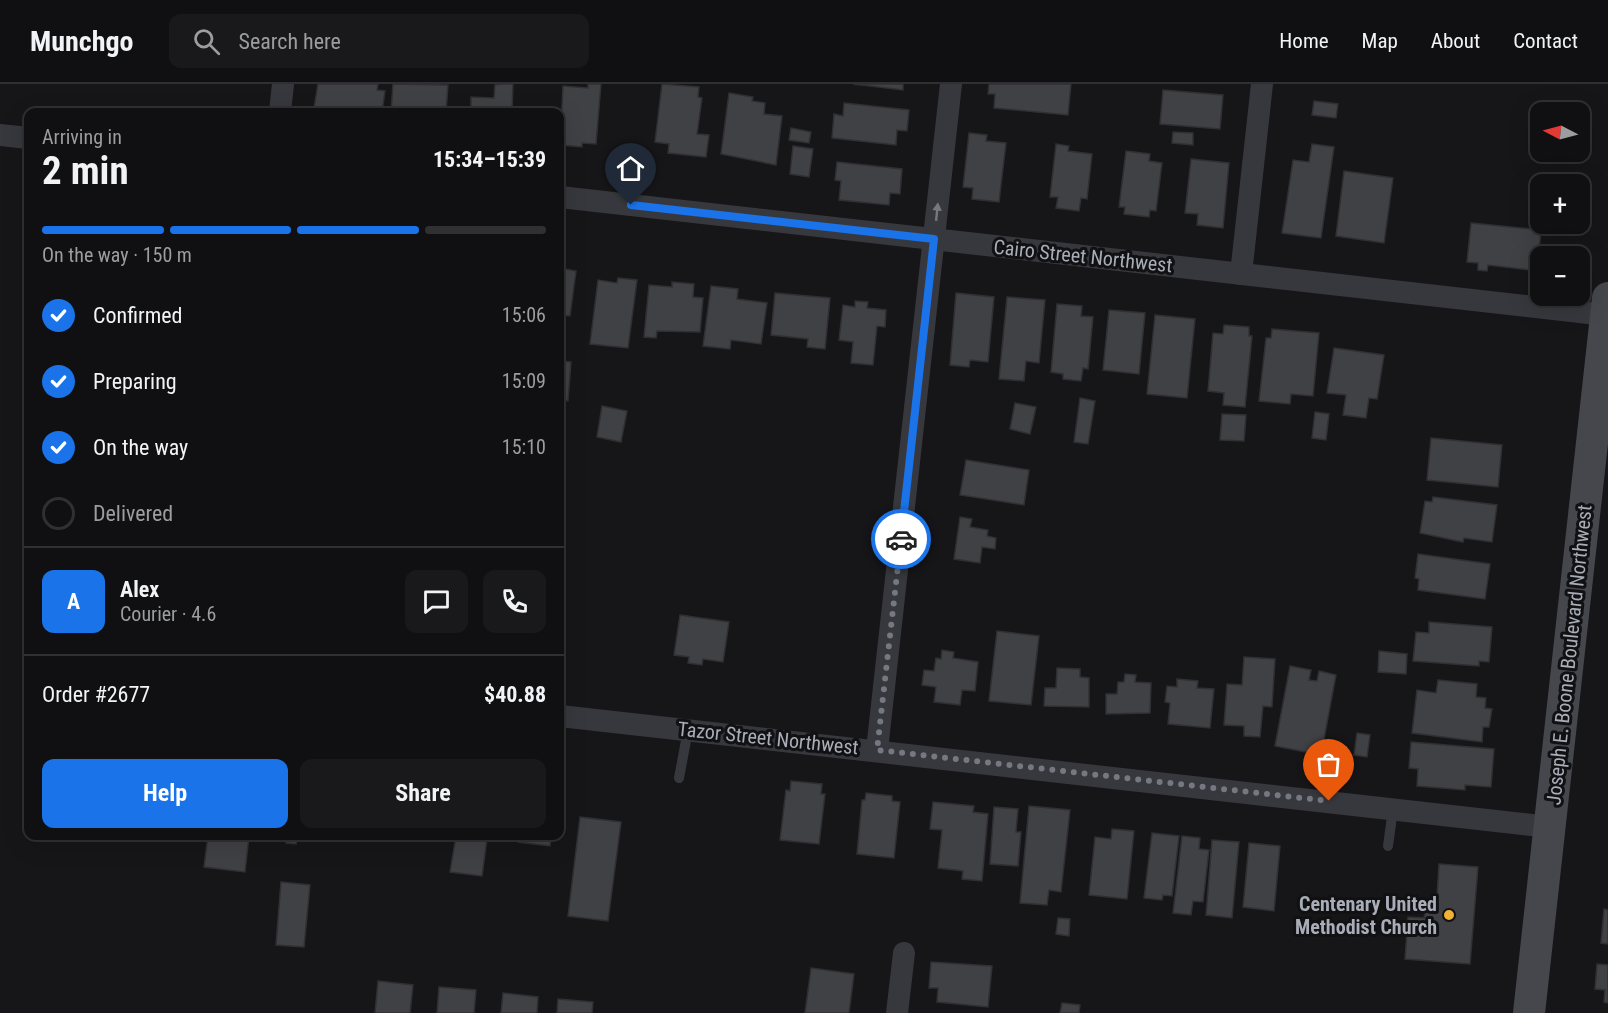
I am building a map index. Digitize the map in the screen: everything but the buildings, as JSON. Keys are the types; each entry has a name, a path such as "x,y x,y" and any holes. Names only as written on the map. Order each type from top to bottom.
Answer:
{"main road":[{"name":"Joseph E. Boone Boulevard Northwest","path":"1529,1013 1607,306"}],"street":[{"path":"281,108 284,84"},
{"path":"877,750 951,84"},
{"path":"1241,274 1262,84"},
{"path":"0,135 24,138"},
{"name":"Cairo Street Northwest","path":"564,197 1241,274 1607,306"},
{"name":"Tazor Street Northwest","path":"564,716 1550,826"},
{"path":"897,1013 904,953"}],"lane":[{"path":"679,778 688,730"},
{"path":"1388,846 1393,808"}],"way so far":[{"path":"901,539 877,750 1329,801"}],"place":[{"name":"Centenary United Methodist Church","path":"1449,915"}],"route":[{"path":"631,205 934,239 901,539"}]}
